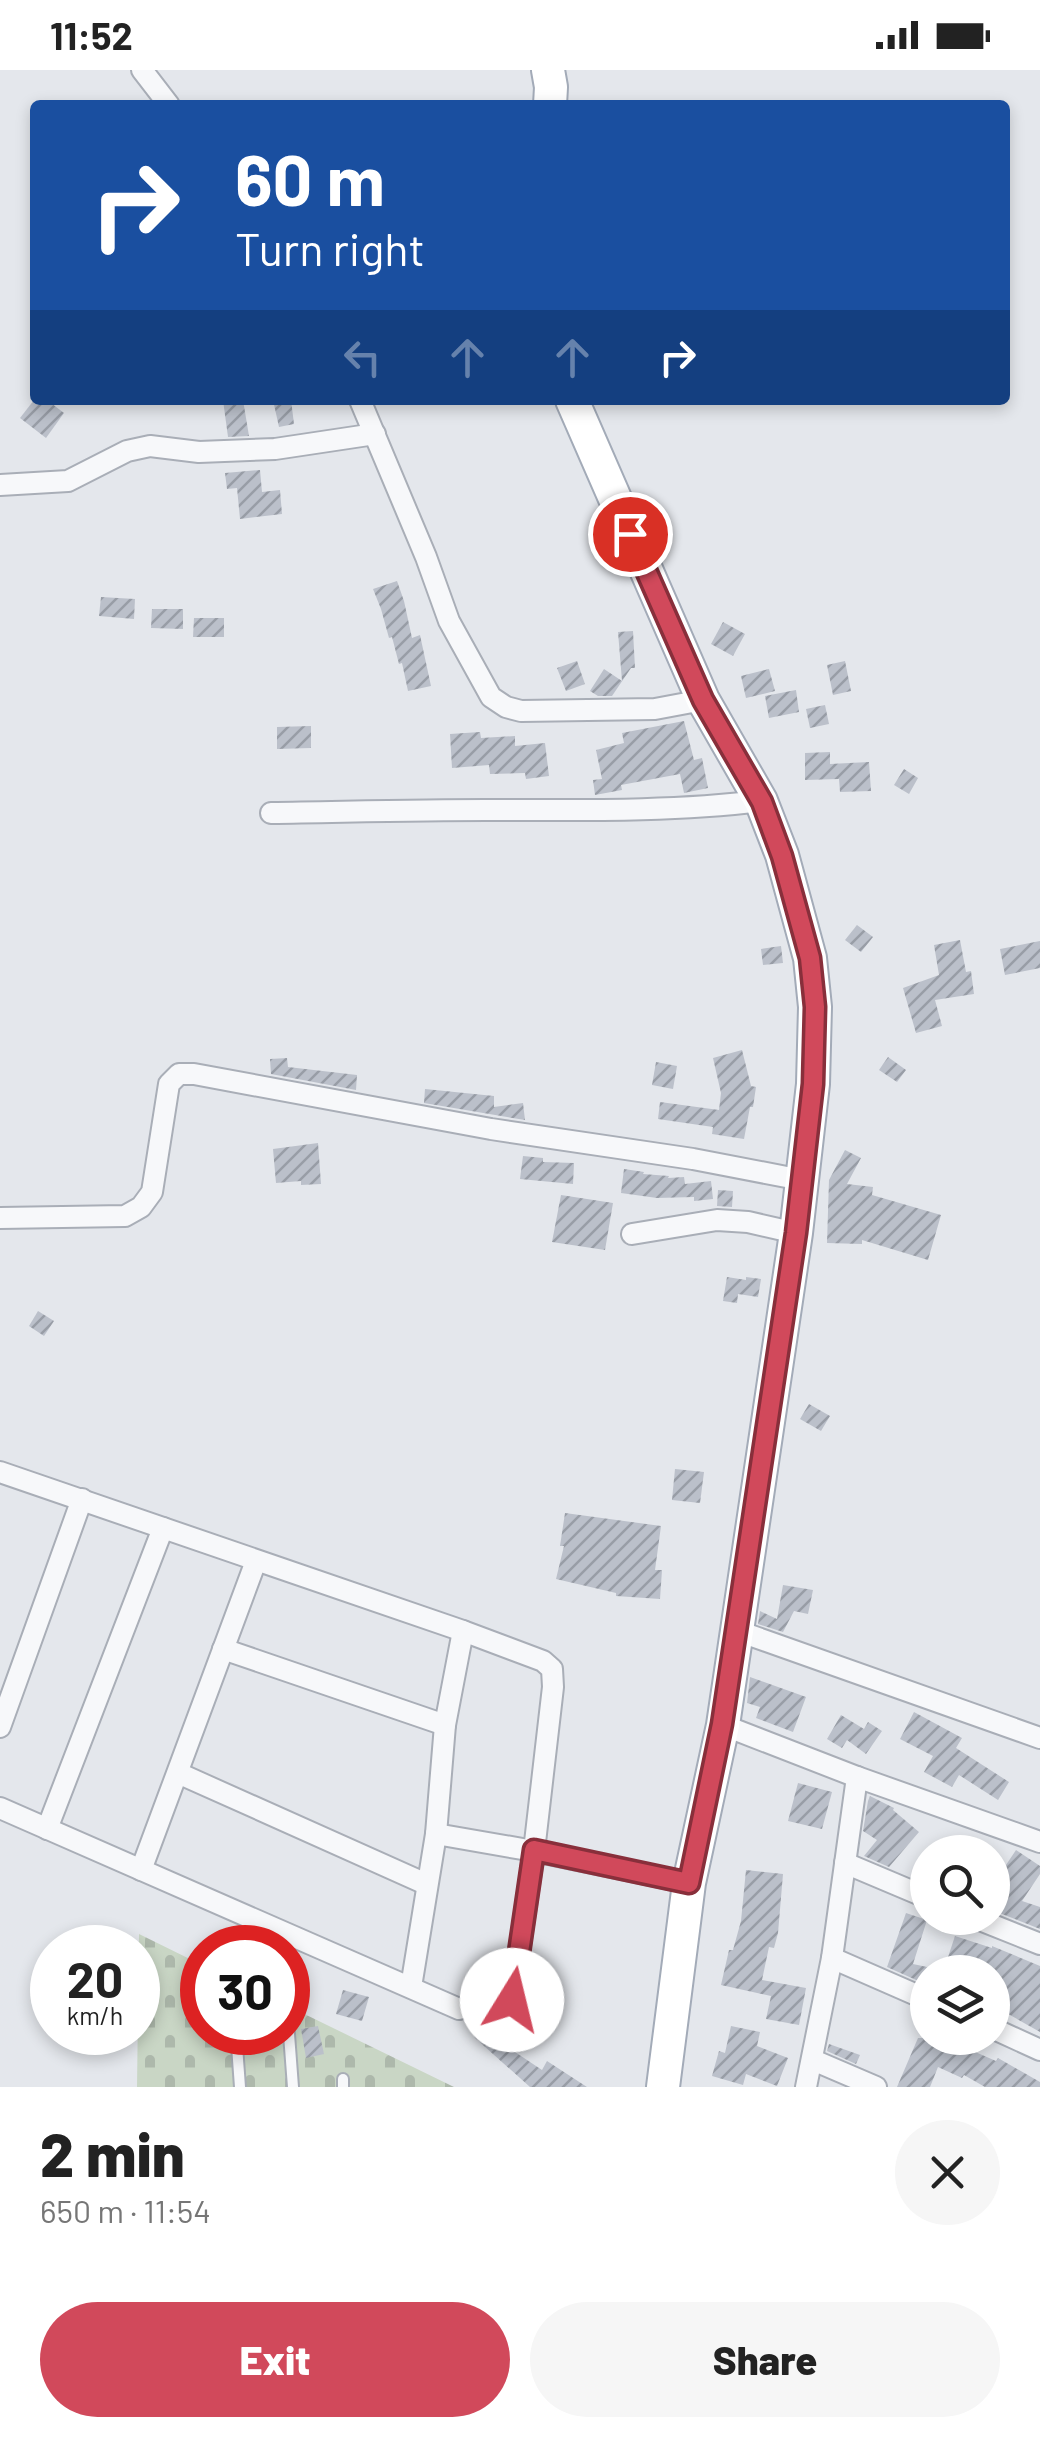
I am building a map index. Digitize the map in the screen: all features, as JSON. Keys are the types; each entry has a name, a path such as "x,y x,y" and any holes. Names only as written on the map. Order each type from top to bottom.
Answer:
{"main road":[{"path":"548,70 550,100"},
{"path":"574,405 703,700 762,802 782,856 810,958 815,1007 813,1084 796,1233 738,1631 689,1883 664,2087"}],"street":[{"path":"142,70 164,100"},
{"path":"362,405 449,622 492,697 521,711 655,708 703,700"},
{"path":"0,485 68,480 128,451 150,446 198,452 275,450 374,434"},
{"path":"271,813 654,810 762,802"},
{"path":"0,1218 126,1216 141,1206 152,1192 169,1084 179,1074 802,1180"},
{"path":"632,1234 716,1220 748,1222 796,1233"},
{"path":"1,1474 463,1631 544,1661 552,1669 534,1850 512,2000"},
{"path":"0,1728 82,1499"},
{"path":"47,1828 163,1528"},
{"path":"141,1870 256,1561"},
{"path":"411,1988 436,1834 445,1725 463,1631"},
{"path":"738,1631 1040,1738"},
{"path":"223,1650 445,1725"},
{"path":"722,1724 1040,1842"},
{"path":"178,1773 426,1884"},
{"path":"806,2087 832,1958 857,1777"},
{"path":"0,1808 459,2009"},
{"path":"436,1834 689,1883"},
{"path":"844,1863 910,1890"},
{"path":"1010,1932 1040,1944"},
{"path":"832,1958 910,1992"},
{"path":"1010,2036 1040,2050"},
{"path":"813,2060 876,2087"}],"lane":[{"path":"238,2055 240,2087"},
{"path":"290,2055 292,2087"}],"green space":[{"path":"160,1944 180,1954 180,2055 310,2055 310,2017 454,2087 137,2087 137,2055 160,2055"}],"building":[{"path":"30,405 54,405 64,413 46,438 20,418"},
{"path":"224,405 244,405 249,436 228,437"},
{"path":"274,405 292,405 294,424 279,427"},
{"path":"260,470 262,492 280,490 282,514 240,519 237,488 227,489 225,473"},
{"path":"397,581 412,638 420,635 431,686 408,691 402,663 399,664 373,589"},
{"path":"101,597 135,599 134,619 99,616"},
{"path":"152,609 183,609 183,629 151,628"},
{"path":"194,618 224,618 224,637 193,637"},
{"path":"723,622 745,634 733,656 711,644"},
{"path":"633,631 635,668 631,668 612,696 598,696 590,691 604,669 622,681 618,632"},
{"path":"577,661 585,684 566,691 557,668"},
{"path":"845,661 851,691 833,695 827,665"},
{"path":"769,669 775,691 746,698 741,676"},
{"path":"796,690 799,712 769,718 765,696"},
{"path":"825,705 829,724 810,728 806,709"},
{"path":"684,721 694,760 702,758 708,788 684,793 680,774 621,785 622,790 595,795 593,780 602,779 596,750 624,743 622,733"},
{"path":"311,726 311,748 277,749 277,727"},
{"path":"480,732 481,738 515,736 515,746 545,743 549,776 526,779 525,773 490,774 489,765 452,768 450,734"},
{"path":"830,752 830,764 869,762 871,791 840,792 839,779 805,780 805,753"},
{"path":"904,769 918,778 909,794 894,785"},
{"path":"857,925 873,937 861,952 845,940"},
{"path":"960,940 974,994 935,1000 942,1026 916,1033 903,988 939,975 934,945"},
{"path":"1040,941 1040,968 1005,975 1000,949"},
{"path":"781,946 783,963 763,965 761,949"},
{"path":"742,1050 751,1086 756,1087 744,1139 712,1134 713,1127 658,1119 660,1102 719,1110 721,1093 713,1058"},
{"path":"888,1057 906,1070 897,1082 879,1070"},
{"path":"287,1058 288,1067 357,1075 356,1090 271,1074 270,1059"},
{"path":"656,1062 677,1066 673,1089 652,1085"},
{"path":"425,1089 494,1096 494,1107 523,1103 525,1120 424,1103"},
{"path":"318,1143 321,1184 276,1183 273,1149"},
{"path":"845,1150 861,1158 847,1184 873,1187 872,1195 941,1215 928,1260 862,1240 862,1244 827,1243 829,1180"},
{"path":"523,1156 543,1158 543,1162 574,1163 573,1184 520,1179"},
{"path":"624,1169 668,1178 684,1177 685,1184 711,1181 713,1199 694,1201 694,1197 657,1198 621,1193"},
{"path":"718,1190 733,1191 732,1207 717,1206"},
{"path":"561,1195 613,1203 605,1250 552,1242"},
{"path":"727,1277 761,1279 758,1297 738,1294 737,1303 723,1301"},
{"path":"38,1311 54,1321 44,1336 29,1326"},
{"path":"809,1404 830,1416 821,1431 800,1419"},
{"path":"675,1469 704,1472 700,1503 672,1500"},
{"path":"565,1513 661,1526 655,1570 662,1570 660,1599 616,1596 556,1579 564,1546 560,1546"},
{"path":"783,1585 813,1590 808,1614 794,1611 783,1632 758,1624 760,1611 777,1619"},
{"path":"750,1677 806,1697 793,1732 756,1718 760,1707 747,1703"},
{"path":"914,1712 962,1738 956,1748 1009,1782 998,1800 959,1775 952,1787 924,1772 933,1756 900,1739"},
{"path":"841,1715 864,1729 868,1722 882,1731 866,1754 847,1740 842,1748 827,1739"},
{"path":"798,1783 832,1792 822,1829 788,1821"},
{"path":"870,1796 894,1808 919,1832 910,1835 910,1842 889,1867 864,1856 877,1840 863,1831"},
{"path":"1016,1850 1040,1866 1040,1874 1022,1901 1040,1907 1040,1929 1010,1917 1010,1859"},
{"path":"746,1870 783,1874 778,1933 774,1948 769,1947 762,1980 806,1988 799,2025 766,2019 771,1996 721,1985 741,1921"},
{"path":"906,1913 910,1914 910,1935 922,1935 916,1955 910,1955 910,1977 887,1967"},
{"path":"955,1936 992,1946 1040,1966 1040,2032 1010,2015 1010,1955 949,1955"},
{"path":"343,1990 369,1997 362,2021 336,2014"},
{"path":"490,2020 515,2042 509,2048 542,2070 547,2061 587,2087 530,2087 474,2037"},
{"path":"318,2026 324,2054 306,2058 310,2055 310,2027"},
{"path":"731,2026 760,2032 757,2046 788,2058 777,2086 746,2074 743,2085 712,2076 719,2051 725,2053"},
{"path":"829,2044 860,2055 856,2064 827,2051"},
{"path":"911,2055 982,2055 996,2061 998,2058 1040,2082 1040,2087 985,2087 938,2067 930,2087 897,2087"}],"route":[{"path":"512,2000 534,1850 689,1883 738,1631 796,1233 813,1084 815,1007 810,958 782,856 762,802 703,700 630,534"}]}
